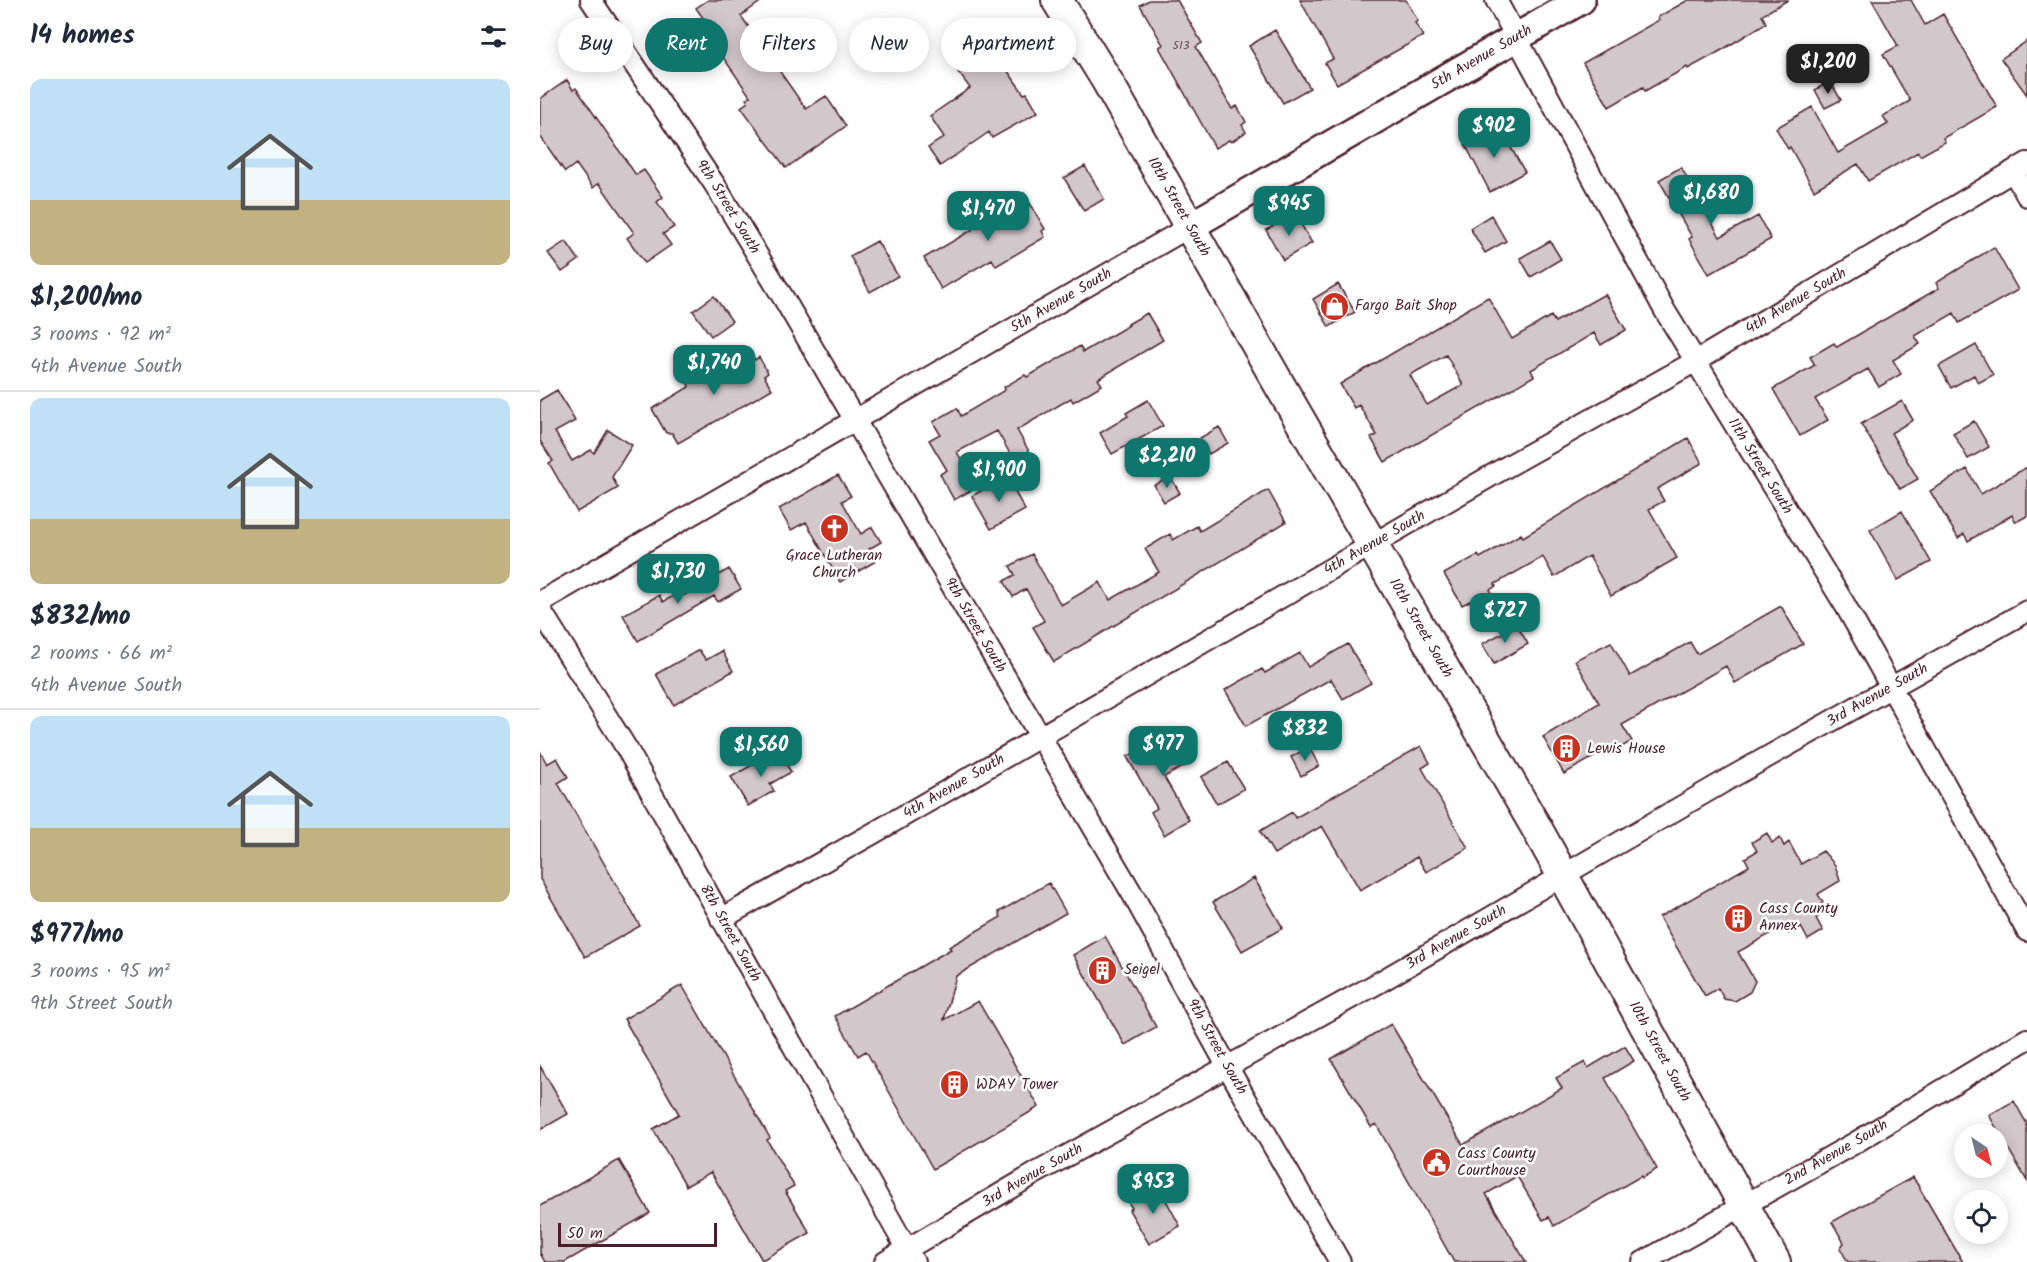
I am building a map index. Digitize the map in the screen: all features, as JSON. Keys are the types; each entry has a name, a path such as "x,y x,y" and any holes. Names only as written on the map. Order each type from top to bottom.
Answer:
{"main road":[{"name":"10th Street South","path":"1057,0 1106,79 1189,227 1531,817 1775,1262"}],"street":[{"name":"9th Street South","path":"591,0 715,185 1133,895 1227,1066 1340,1262"},
{"name":"11th Street South","path":"1496,0 1665,311 1845,605 2027,931"},
{"name":"5th Avenue South","path":"540,602 1581,0"},
{"name":"4th Avenue South","path":"721,919 1508,466 1696,361 2020,167"},
{"path":"2020,167 2027,196"},
{"name":"8th Street South","path":"540,609 627,749 910,1256"},
{"name":"3rd Avenue South","path":"885,1262 910,1256 1036,1173 1385,979 1732,777 2027,611"},
{"name":"2nd Avenue South","path":"1643,1262 1852,1144 2027,1040"}],"building":[{"path":"708,0 763,0 740,18 740,72 780,72 806,109 826,96 846,126 786,168 741,107 748,102 746,99 750,96 728,64 728,18 703,18 696,8"},
{"path":"1149,0 1177,0 1202,43 1196,47 1232,109 1237,106 1246,122 1242,125 1246,132 1231,142 1229,140 1215,148 1159,47 1163,45 1140,5"},
{"path":"1300,0 1406,0 1418,21 1415,23 1423,36 1337,84 1325,63 1333,59"},
{"path":"1688,0 1788,0 1762,15 1766,23 1722,50 1645,91 1643,87 1609,107 1583,63 1659,20 1658,17"},
{"path":"1872,0 1911,0 1925,25 1943,14 1997,107 1943,138 1945,142 1920,156 1918,152 1868,181 1858,164 1814,190 1790,147 1788,149 1776,128 1812,107 1838,153 1888,124 1883,116 1910,101 1883,54 1898,46"},
{"path":"1275,30 1310,88 1283,103 1249,46"},
{"path":"2027,41 2027,95 2001,59"},
{"path":"958,72 1008,72 1024,94 1027,93 1038,112 992,138 989,132 940,166 928,148 944,137 930,116 970,88"},
{"path":"567,80 573,90 576,88 636,175 644,170 663,197 657,202 674,227 663,234 671,245 645,263 627,238 634,233 599,183 593,188 576,164 565,172 540,136 540,99"},
{"path":"1830,81 1841,100 1825,108 1815,90"},
{"path":"1495,126 1501,135 1503,134 1525,172 1490,192 1465,144"},
{"path":"1085,166 1104,199 1084,211 1064,178"},
{"path":"1681,167 1720,237 1758,216 1771,239 1709,274 1689,239 1692,237 1659,180"},
{"path":"1024,193 1045,229 1042,231 1045,237 996,266 992,259 941,289 924,258 972,230 970,226"},
{"path":"1295,214 1312,243 1283,260 1266,230"},
{"path":"1491,215 1506,241 1485,253 1470,228"},
{"path":"566,241 579,260 562,272 548,253"},
{"path":"877,241 898,276 870,292 850,256"},
{"path":"1550,241 1561,259 1531,277 1520,258"},
{"path":"1994,247 2018,290 1959,323 1954,313 1915,336 1920,344 1893,360 1901,374 1879,387 1868,369 1815,399 1828,420 1800,436 1773,389 1815,365 1810,357 1834,343 1837,347 1939,288 1936,283"},
{"name":"Fargo Bait Shop","path":"1338,284 1355,312 1329,327 1313,299"},
{"path":"1605,294 1626,330 1601,345 1594,333 1531,370 1534,376 1385,462 1371,438 1377,435 1359,405 1354,408 1340,384 1488,297 1512,339 1551,316 1555,322","holes":["1446,355 1463,385 1427,405 1410,375"]},
{"path":"714,296 732,321 711,336 693,311"},
{"path":"1147,313 1163,340 1098,379 1102,385 1073,402 1071,398 1017,430 1039,469 1024,478 997,431 957,452 977,487 954,500 940,474 947,470 929,440 940,434 933,422 957,408 961,416 1005,390 1004,387 1025,375 1027,377 1080,346 1083,352"},
{"path":"1976,345 1993,375 1978,383 1974,375 1951,388 1939,366"},
{"path":"748,348 755,360 759,357 768,373 764,376 772,389 678,443 672,433 666,433 652,409"},
{"path":"557,390 575,421 555,432 572,461 591,450 594,453 608,430 632,445 612,477 618,488 577,512 549,463 553,461 540,441 540,400"},
{"path":"1148,400 1163,426 1112,454 1100,433 1128,416 1126,413"},
{"path":"1902,401 1913,420 1891,433 1918,479 1900,489 1861,424"},
{"path":"1974,421 1989,447 1968,459 1953,433"},
{"path":"1219,427 1228,443 1209,454 1200,438"},
{"path":"1688,438 1702,463 1657,489 1664,501 1649,509 1677,558 1611,596 1589,556 1554,577 1543,557 1495,584 1496,586 1490,590 1494,596 1475,607 1472,600 1462,605 1444,574 1478,555 1480,558 1521,534 1523,537"},
{"path":"2027,467 2027,516 2016,522 2012,515 1968,541 1964,534 1958,538 1930,491 1967,469 1981,494"},
{"name":"Grace Lutheran Church","path":"838,475 851,496 842,501 861,534 872,527 881,542 869,549 876,561 840,582 806,522 791,530 779,509"},
{"path":"1006,476 1025,510 991,529 972,496"},
{"path":"1170,476 1180,493 1164,502 1154,485"},
{"path":"1268,490 1286,522 1054,662 1033,627 1044,621 1026,589 1013,597 1004,581 1015,575 1010,566 1032,554 1061,605 1100,582 1110,600 1159,572 1145,549 1170,534 1173,540 1197,526 1200,531"},
{"path":"1902,511 1931,562 1898,580 1870,530"},
{"path":"729,569 741,589 718,602 714,596 638,641 623,615 659,595 663,602 682,591 684,595"},
{"path":"1781,606 1803,644 1735,683 1726,666 1622,725 1632,741 1608,755 1606,750 1564,774 1543,737 1599,703 1575,660 1611,642 1630,676 1690,642 1697,654"},
{"path":"1517,625 1528,644 1494,664 1482,644"},
{"path":"1348,644 1371,683 1343,699 1331,679 1246,726 1225,690 1262,669 1265,673 1300,653 1308,667"},
{"path":"699,650 706,660 722,651 733,671 674,705 656,674"},
{"path":"1176,729 1194,761 1164,777 1189,820 1164,835 1151,812 1157,808 1127,757"},
{"path":"1421,746 1430,763 1422,768 1468,848 1426,872 1417,857 1360,890 1322,826 1274,854 1260,831 1292,812 1295,818"},
{"path":"1309,747 1319,766 1301,776 1291,757"},
{"path":"778,750 791,772 770,784 774,791 748,806 731,777"},
{"path":"540,751 547,764 557,758 568,777 558,783 640,926 585,957 540,879"},
{"path":"1228,762 1244,789 1217,804 1201,777"},
{"name":"Cass County Annex","path":"1767,833 1772,843 1780,838 1784,846 1789,842 1801,864 1823,851 1835,865 1840,881 1818,894 1823,903 1818,906 1823,914 1816,918 1823,931 1808,940 1801,927 1788,934 1784,926 1738,952 1755,981 1750,992 1735,1001 1724,999 1718,988 1705,996 1659,917 1749,866 1745,858 1757,851 1752,842"},
{"path":"1254,878 1283,928 1242,951 1213,902"},
{"name":"WDAY Tower","path":"1049,883 1066,913 956,976 944,1020 978,1001 1039,1107 933,1169 866,1051 858,1056 835,1016 951,949 949,947 1001,917 999,912"},
{"path":"1105,936 1156,1027 1125,1045 1073,955"},
{"path":"682,985 770,1138 767,1140 794,1186 785,1191 810,1233 762,1260 711,1172 686,1186 653,1129 679,1114 624,1019"},
{"path":"1391,1024 1463,1145 1562,1088 1556,1078 1585,1062 1588,1068 1625,1046 1634,1061 1605,1078 1657,1169 1554,1226 1549,1217 1543,1220 1517,1176 1486,1194 1526,1262 1454,1262 1376,1124 1371,1127 1331,1059"},
{"path":"540,1066 568,1114 540,1130"},
{"path":"2014,1101 2027,1124 2027,1181 2008,1148 2008,1124 1994,1124 1989,1115"},
{"path":"619,1160 650,1213 565,1262 545,1262 540,1253 540,1206"},
{"path":"1913,1177 1963,1262 1848,1262 1840,1248 1844,1243 1832,1222"},
{"path":"1155,1187 1158,1193 1161,1191 1180,1226 1149,1244 1129,1210 1132,1208 1128,1202"}],"place":[{"name":"Fargo Bait Shop","path":"1334,306"},
{"name":"Grace Lutheran Church","path":"834,529"},
{"name":"Lewis House","path":"1566,749"},
{"name":"Cass County Annex","path":"1738,918"},
{"name":"Seigel","path":"1103,970"},
{"name":"WDAY Tower","path":"955,1085"},
{"name":"Cass County Courthouse","path":"1436,1163"}]}
